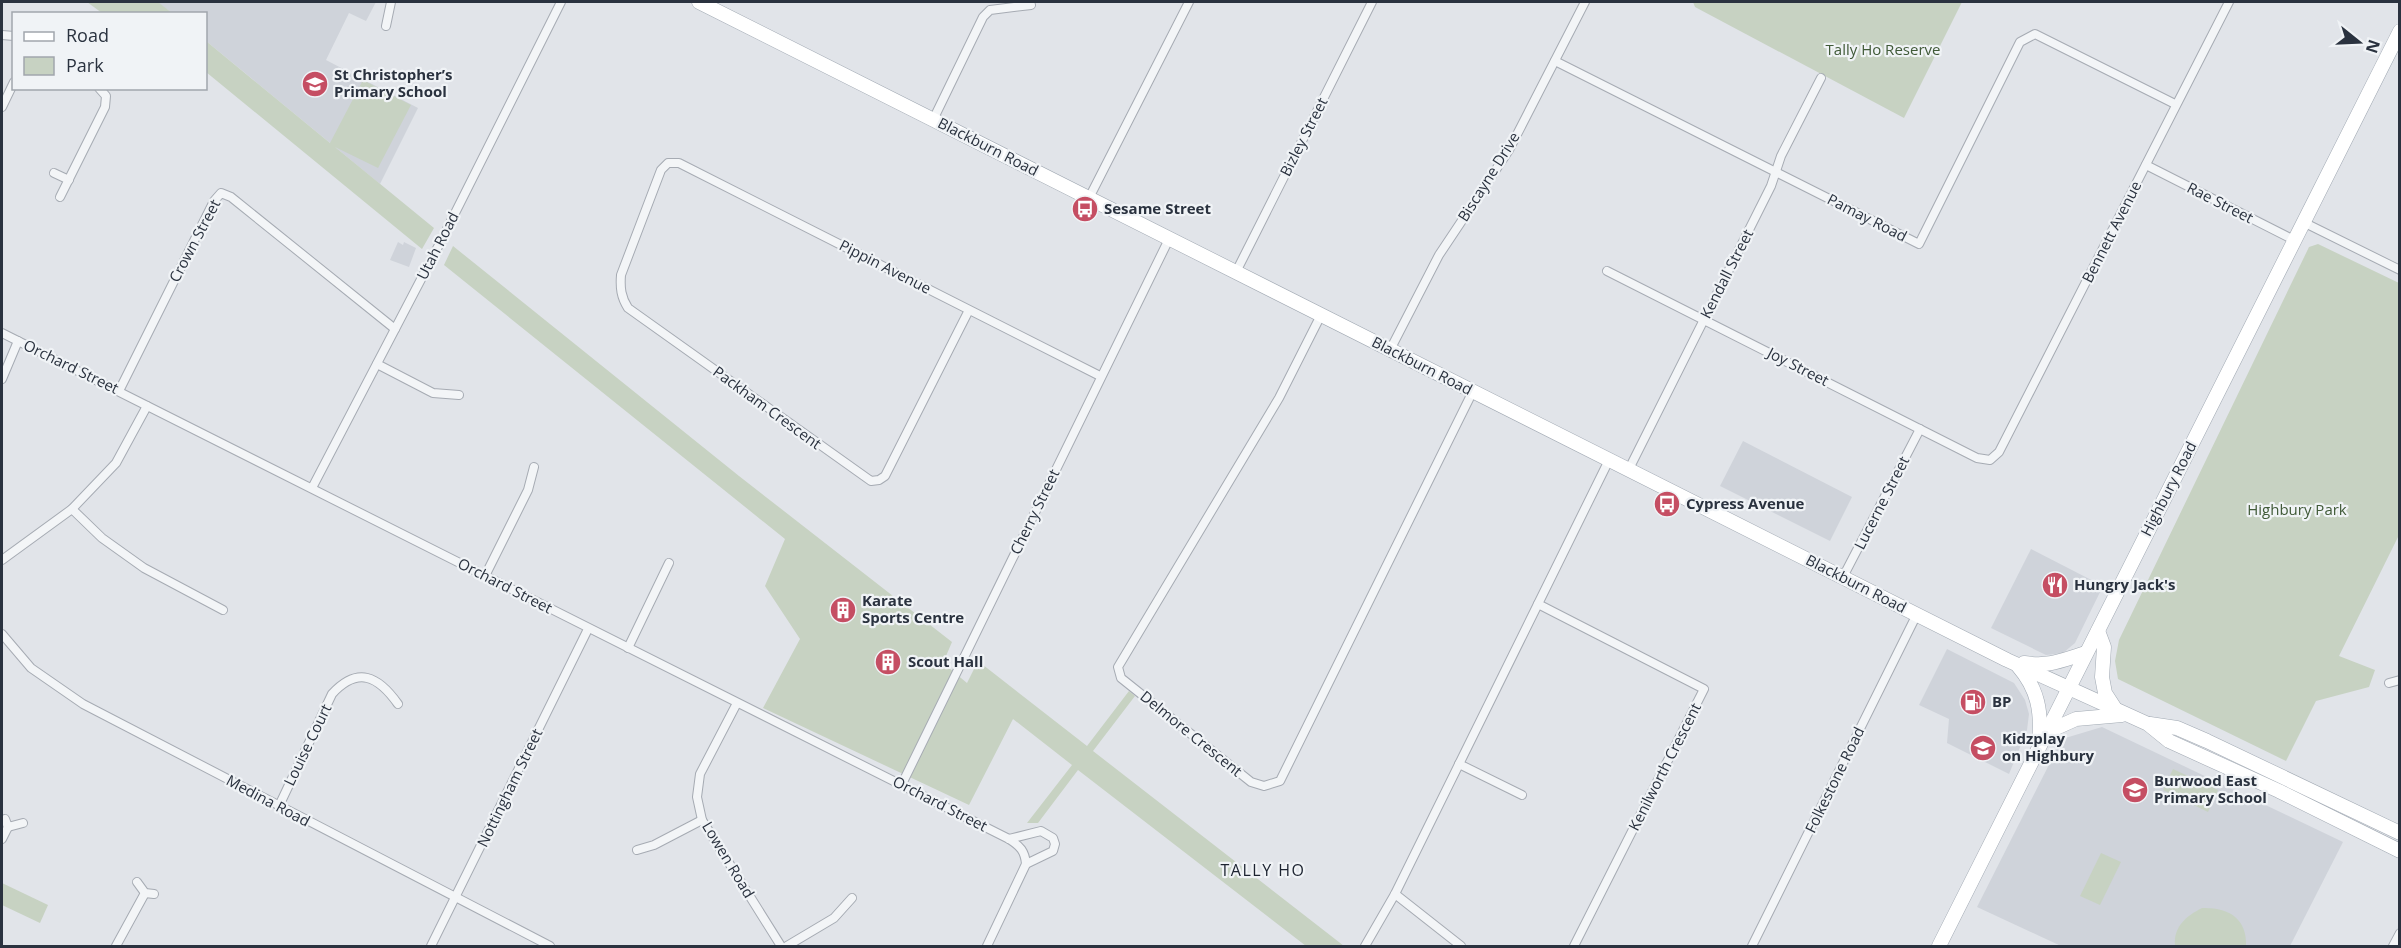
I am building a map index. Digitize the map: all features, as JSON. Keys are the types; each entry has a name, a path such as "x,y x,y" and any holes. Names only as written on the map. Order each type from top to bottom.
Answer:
{"main road":[{"name":"Blackburn Road","path":"699,2 2012,662 2148,724 2169,741 2279,791 2400,851"},
{"name":"Highbury Road","path":"1939,946 2400,31"},
{"path":"2097,631 2104,647 2102,677 2105,693 2122,712"},
{"path":"2012,662 2045,665 2086,653"},
{"path":"2012,662 2026,676 2039,701 2041,726 2038,747"},
{"path":"2047,732 2076,719 2122,712"},
{"name":"Blackburn Road","path":"2148,724 2177,728 2400,833"}],"street":[{"path":"386,26 391,2"},
{"name":"Utah Road","path":"312,488 561,2"},
{"path":"1089,198 1189,2"},
{"name":"Bizley Street","path":"1236,272 1372,2"},
{"name":"Biscayne Drive","path":"1390,350 1439,255 1509,150 1586,2"},
{"name":"Bennett Avenue","path":"1990,460 1999,452 2229,2"},
{"path":"933,120 982,17 990,10 1031,5"},
{"name":"Pamay Road","path":"1555,61 1919,244 2020,42 2035,34 2175,104"},
{"name":"Kendall Street","path":"1629,469 1771,186 1781,156 1821,78"},
{"path":"2,106 12,86"},
{"path":"60,197 105,107 106,96 101,90"},
{"name":"Pippin Avenue","path":"668,163 680,163 1100,376"},
{"name":"Packham Crescent","path":"668,163 662,170 621,275 622,300 628,308 871,481 885,476 969,310"},
{"name":"Rae Street","path":"2146,165 2294,240"},
{"path":"54,172 69,180"},
{"name":"Crown Street","path":"118,391 213,201 220,193 231,197 395,329"},
{"path":"2303,222 2400,270"},
{"name":"Cherry Street","path":"902,784 1169,239"},
{"name":"Joy Street","path":"1607,271 1977,458 1990,460"},
{"name":"Delmore Crescent","path":"1321,315 1279,398 1118,667 1121,678 1251,782 1264,786 1280,781 1473,391"},
{"name":"Orchard Street","path":"2,333 1010,839 1020,846 1025,855 1026,864"},
{"path":"2,379 18,341"},
{"path":"377,364 433,393 459,395"},
{"path":"2,560 72,509 116,463 147,406"},
{"name":"Lucerne Street","path":"1843,577 1920,429"},
{"path":"1365,946 1395,894 1609,460"},
{"path":"485,576 528,490 534,467"},
{"path":"72,509 102,538 144,568 223,610"},
{"path":"628,648 669,563"},
{"name":"Kenilworth Crescent","path":"1539,604 1704,689 1574,946"},
{"name":"Folkestone Road","path":"1752,946 1917,614"},
{"name":"Nottingham Street","path":"431,946 588,629"},
{"name":"Medina Road","path":"2,634 32,668 83,704 550,946"},
{"name":"Louise Court","path":"279,806 332,694 341,684 351,678 362,676 376,680 387,688 398,704"},
{"path":"2390,684 2400,680"},
{"name":"Lowen Road","path":"737,703 700,774 697,797 702,820 781,946"},
{"path":"1459,764 1522,795"},
{"path":"637,850 654,845 702,820"},
{"path":"2,839 6,823 23,823"},
{"path":"987,946 1026,864 1053,850 1055,844 1053,838 1041,831 1010,839"},
{"path":"116,946 149,893 137,882"},
{"path":"1395,894 1461,946"},
{"path":"787,946 834,918 852,898"},
{"path":"2393,946 2400,933"}],"shaded area":[{"name":"St Christopher’s Primary School","path":"157,2 376,2 366,21 349,13 326,60 418,108 380,184 207,42 207,12 171,12"},
{"path":"398,242 403,245 404,242 416,248 409,267 390,260"},
{"path":"1743,441 1852,497 1830,541 1720,486"},
{"path":"2031,549 2103,586 2075,643 2063,653 2046,655 1991,628"},
{"name":"BP","path":"1947,649 2014,683 2025,700 2029,714 2027,730 2009,774 1947,743 1949,719 1919,705"},
{"name":"Burwood East Primary School","path":"2102,727 2343,842 2290,946 2061,946 1977,907 2062,739"}],"green space":[{"path":"87,2 158,2 171,12 101,12"},
{"name":"Tally Ho Reserve","path":"1693,2 1962,2 1904,118 1695,7"},
{"path":"207,42 330,143 363,80 411,105 378,168 335,147 434,228 422,249 207,73"},
{"name":"Highbury Park","path":"2318,244 2399,283 2399,535 2339,656 2375,670 2369,687 2316,701 2286,761 2118,679 2115,661 2119,640 2309,247"},
{"path":"453,246 739,476 952,642 943,663 967,683 978,661 1087,746 1129,691 1135,696 1093,751 1344,946 1306,946 1078,770 1038,823 1027,823 1072,765 1013,719 969,805 763,708 800,639 765,586 785,539 444,265"},
{"path":"2173,769 2218,790 2208,812 2163,790"},
{"path":"2101,853 2121,862 2100,905 2080,896"},
{"path":"2,883 48,905 40,923 2,905"},
{"path":"2202,908 2228,912 2234,916 2243,928 2246,946 2175,946 2178,928"}],"place":[{"name":"St Christopher’s Primary School","path":"315,84"},
{"name":"Sesame Street","path":"1085,209"},
{"name":"Cypress Avenue","path":"1667,504"},
{"name":"Hungry Jack's","path":"2055,585"},
{"name":"Karate Sports Centre","path":"843,610"},
{"name":"Scout Hall","path":"888,662"},
{"name":"BP","path":"1973,702"},
{"name":"Kidzplay on Highbury","path":"1983,748"},
{"name":"Burwood East Primary School","path":"2135,790"}],"district":[{"name":"TALLY HO","path":"1263,870"}]}
